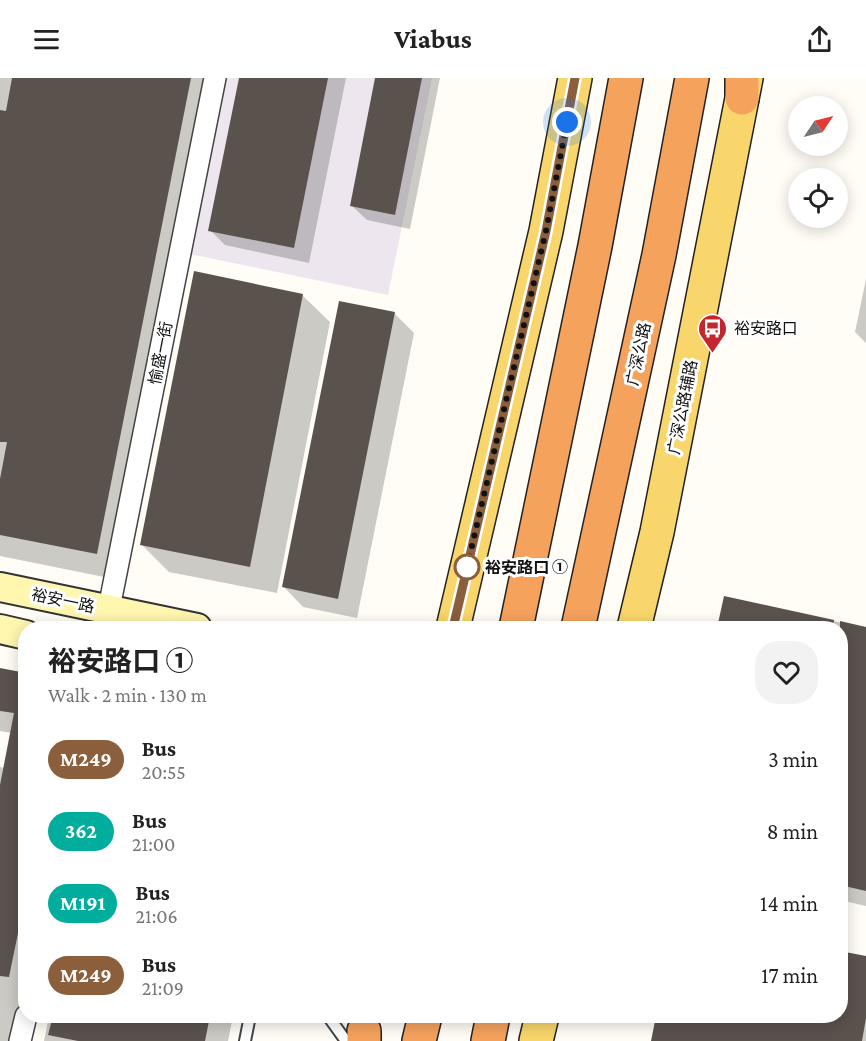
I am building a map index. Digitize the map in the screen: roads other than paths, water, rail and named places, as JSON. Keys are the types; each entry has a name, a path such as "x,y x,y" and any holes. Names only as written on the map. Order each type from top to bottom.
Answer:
{"highway":[{"path":"517,621 595,246 626,78"},
{"name":"广深公路","path":"580,621 659,255 692,78"},
{"path":"419,1041 423,1023"}],"main road":[{"path":"455,621 546,231 575,78"},
{"name":"广深公路辅路","path":"636,621 657,532 743,85"},
{"name":"裕安一路","path":"0,587 107,619 127,621"},
{"path":"0,629 18,633"},
{"path":"536,1041 540,1023"}],"street":[{"name":"愉盛一街","path":"107,619 215,78"},
{"path":"20,1041 24,1023"}],"lane":[{"path":"245,1041 249,1023"},
{"path":"341,1023 361,1034"}],"place":[{"name":"裕安路口","path":"713,354"},
{"name":"裕安路口 ①","path":"467,567"}]}
